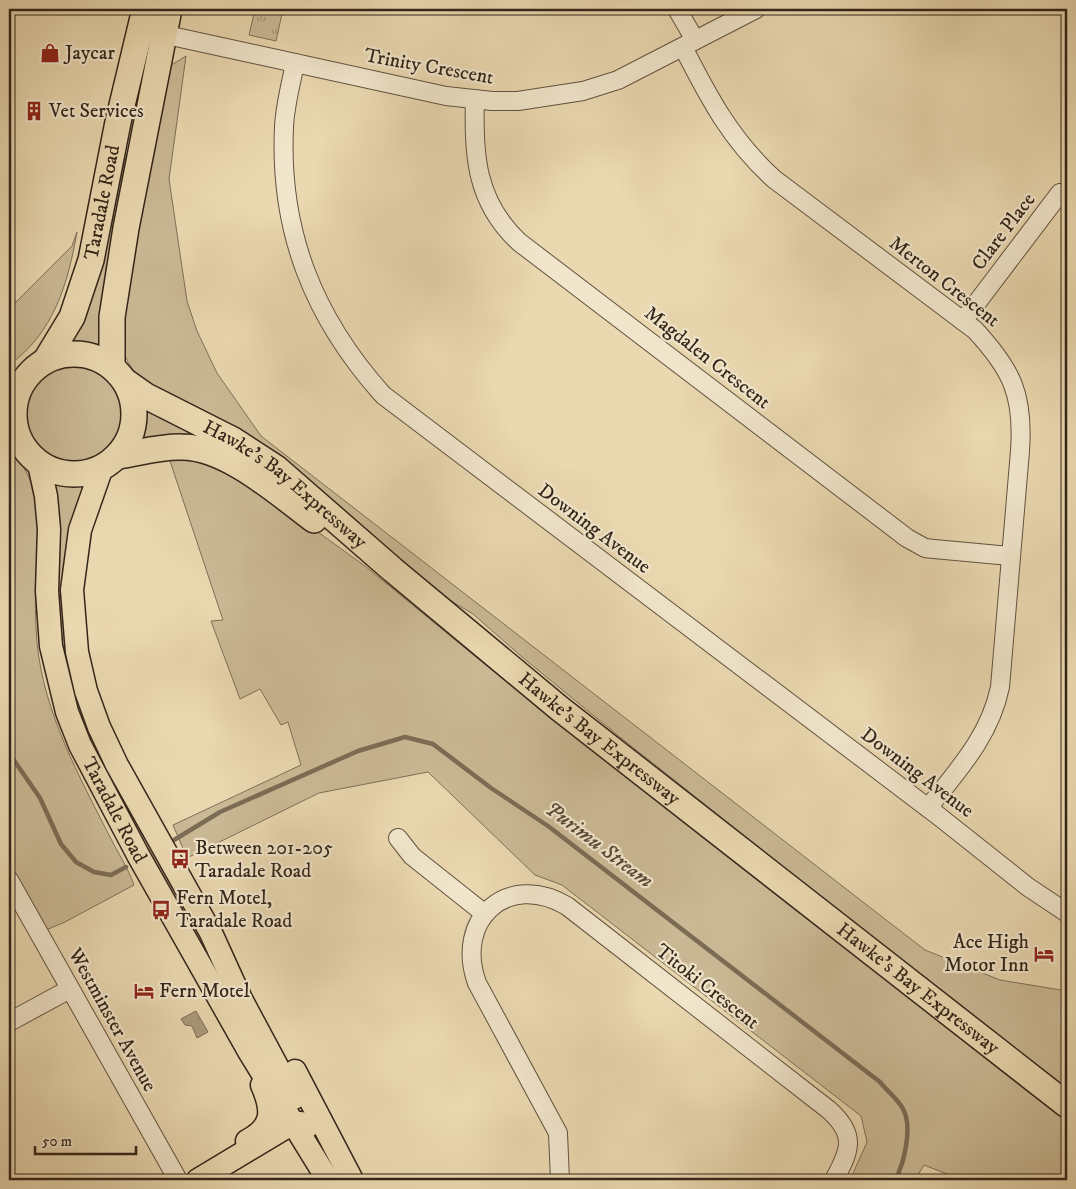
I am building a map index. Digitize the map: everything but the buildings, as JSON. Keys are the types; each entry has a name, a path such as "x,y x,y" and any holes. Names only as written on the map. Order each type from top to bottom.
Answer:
{"highway":[{"name":"Taradale Road","path":"119,374 112,317 123,246 169,9"},
{"name":"Taradale Road","path":"41,363 72,317 86,278 118,122 143,19"},
{"path":"9,376 41,363 68,354 93,356 119,374 133,399 135,414 130,436 110,462 90,472 64,474 39,464 14,439 13,413 15,398 21,384 41,363"},
{"name":"Hawke's Bay Expressway","path":"119,374 146,396 233,440 276,468 400,576 545,696 1067,1106"},
{"name":"Hawke's Bay Expressway","path":"110,462 183,446 212,453 250,473 324,527 700,834 1067,1115"}],"main road":[{"name":"Taradale Road","path":"110,462 80,530 74,569 72,599 75,636 86,691 99,727 117,765 219,949 241,998 299,1107 298,1126"},
{"name":"Taradale Road","path":"39,464 46,496 49,529 48,591 50,636 66,712 90,767 250,1053 298,1126 328,1180"},
{"name":"Taradale Road","path":"219,949 233,966 272,1031 305,1089 352,1180"},
{"path":"202,1178 222,1157 256,1136 268,1121 269,1101 250,1053"},
{"name":"Taradale Road","path":"298,1126 314,1134 346,1180"},
{"path":"202,1178 228,1164 249,1160 298,1126"}],"street":[{"name":"Merton Crescent","path":"677,9 689,43 725,126 758,165 779,183 963,321 997,354 1017,392 1021,412 1020,458 1000,687 996,708 989,725 928,808"},
{"name":"Trinity Crescent","path":"143,19 165,35 446,96 475,100 518,101 583,90 618,80 756,9"},
{"name":"Downing Avenue","path":"295,63 284,125 285,188 291,223 300,258 316,300 335,334 358,368 383,395 410,418 928,808 1028,887 1067,913"},
{"name":"Magdalen Crescent","path":"475,100 474,136 477,172 498,218 519,242 907,538 926,548 1010,556"},
{"name":"Clare Place","path":"963,321 1060,193"},
{"path":"398,838 412,856 485,914"},
{"name":"Westminster Avenue","path":"9,880 178,1180"},
{"name":"Titoki Crescent","path":"560,1180 558,1133 477,983 471,966 472,935 485,914 498,902 510,896 525,894 552,897 567,906 746,1043 839,1118 848,1137 849,1150 834,1180"},
{"path":"9,1022 70,989"}],"green space":[{"path":"255,9 283,9 276,41 249,35"},
{"path":"186,56 169,179 187,301 197,331 217,373 261,436 925,950 1000,980 1067,991 1067,1091 621,738 473,614 431,589 142,379 134,370 128,362 121,340 163,70"},
{"path":"129,148 103,350 81,345 69,345"},
{"path":"77,232 69,270 48,322 37,338 9,365 9,309 72,246"},
{"path":"74,363 93,367 109,378 120,394 124,413 120,432 109,448 93,459 74,463 55,459 39,448 28,432 24,413 28,394 39,378 55,367"},
{"path":"151,410 221,443 141,443 148,412"},
{"path":"9,450 21,463 29,477 37,508 36,626 41,669 47,694 75,767 134,885 65,922 39,933 9,876"},
{"path":"169,458 204,463 237,479 283,507 365,566 487,666 1067,1120 1067,1180 962,1180 924,1165 915,1180 850,1180 867,1142 861,1116 562,885 535,875 428,772 319,793 187,858 173,825 301,765 288,722 281,725 260,689 240,699 211,621 223,620"},
{"path":"52,483 84,489 66,627 205,940 288,1101 85,739 57,633"}],"water":[{"path":"196,1011 208,1032 197,1038 192,1026 185,1025 181,1019"}],"waterway":[{"name":"Purimu Stream","path":"174,840 220,812 358,751 405,737 433,744 491,788 548,826 880,1082 898,1102 906,1117 906,1145 895,1180"},
{"name":"Purimu Stream","path":"9,753 40,798 61,844 76,862 94,872 111,875 126,867"}],"place":[{"name":"Jaycar","path":"50,53"},
{"name":"Vet Services","path":"34,111"},
{"name":"Between 201-205 Taradale Road","path":"180,859"},
{"name":"Fern Motel, Taradale Road","path":"161,910"},
{"name":"Ace High Motor Inn","path":"1044,954"},
{"name":"Fern Motel","path":"144,991"}]}
